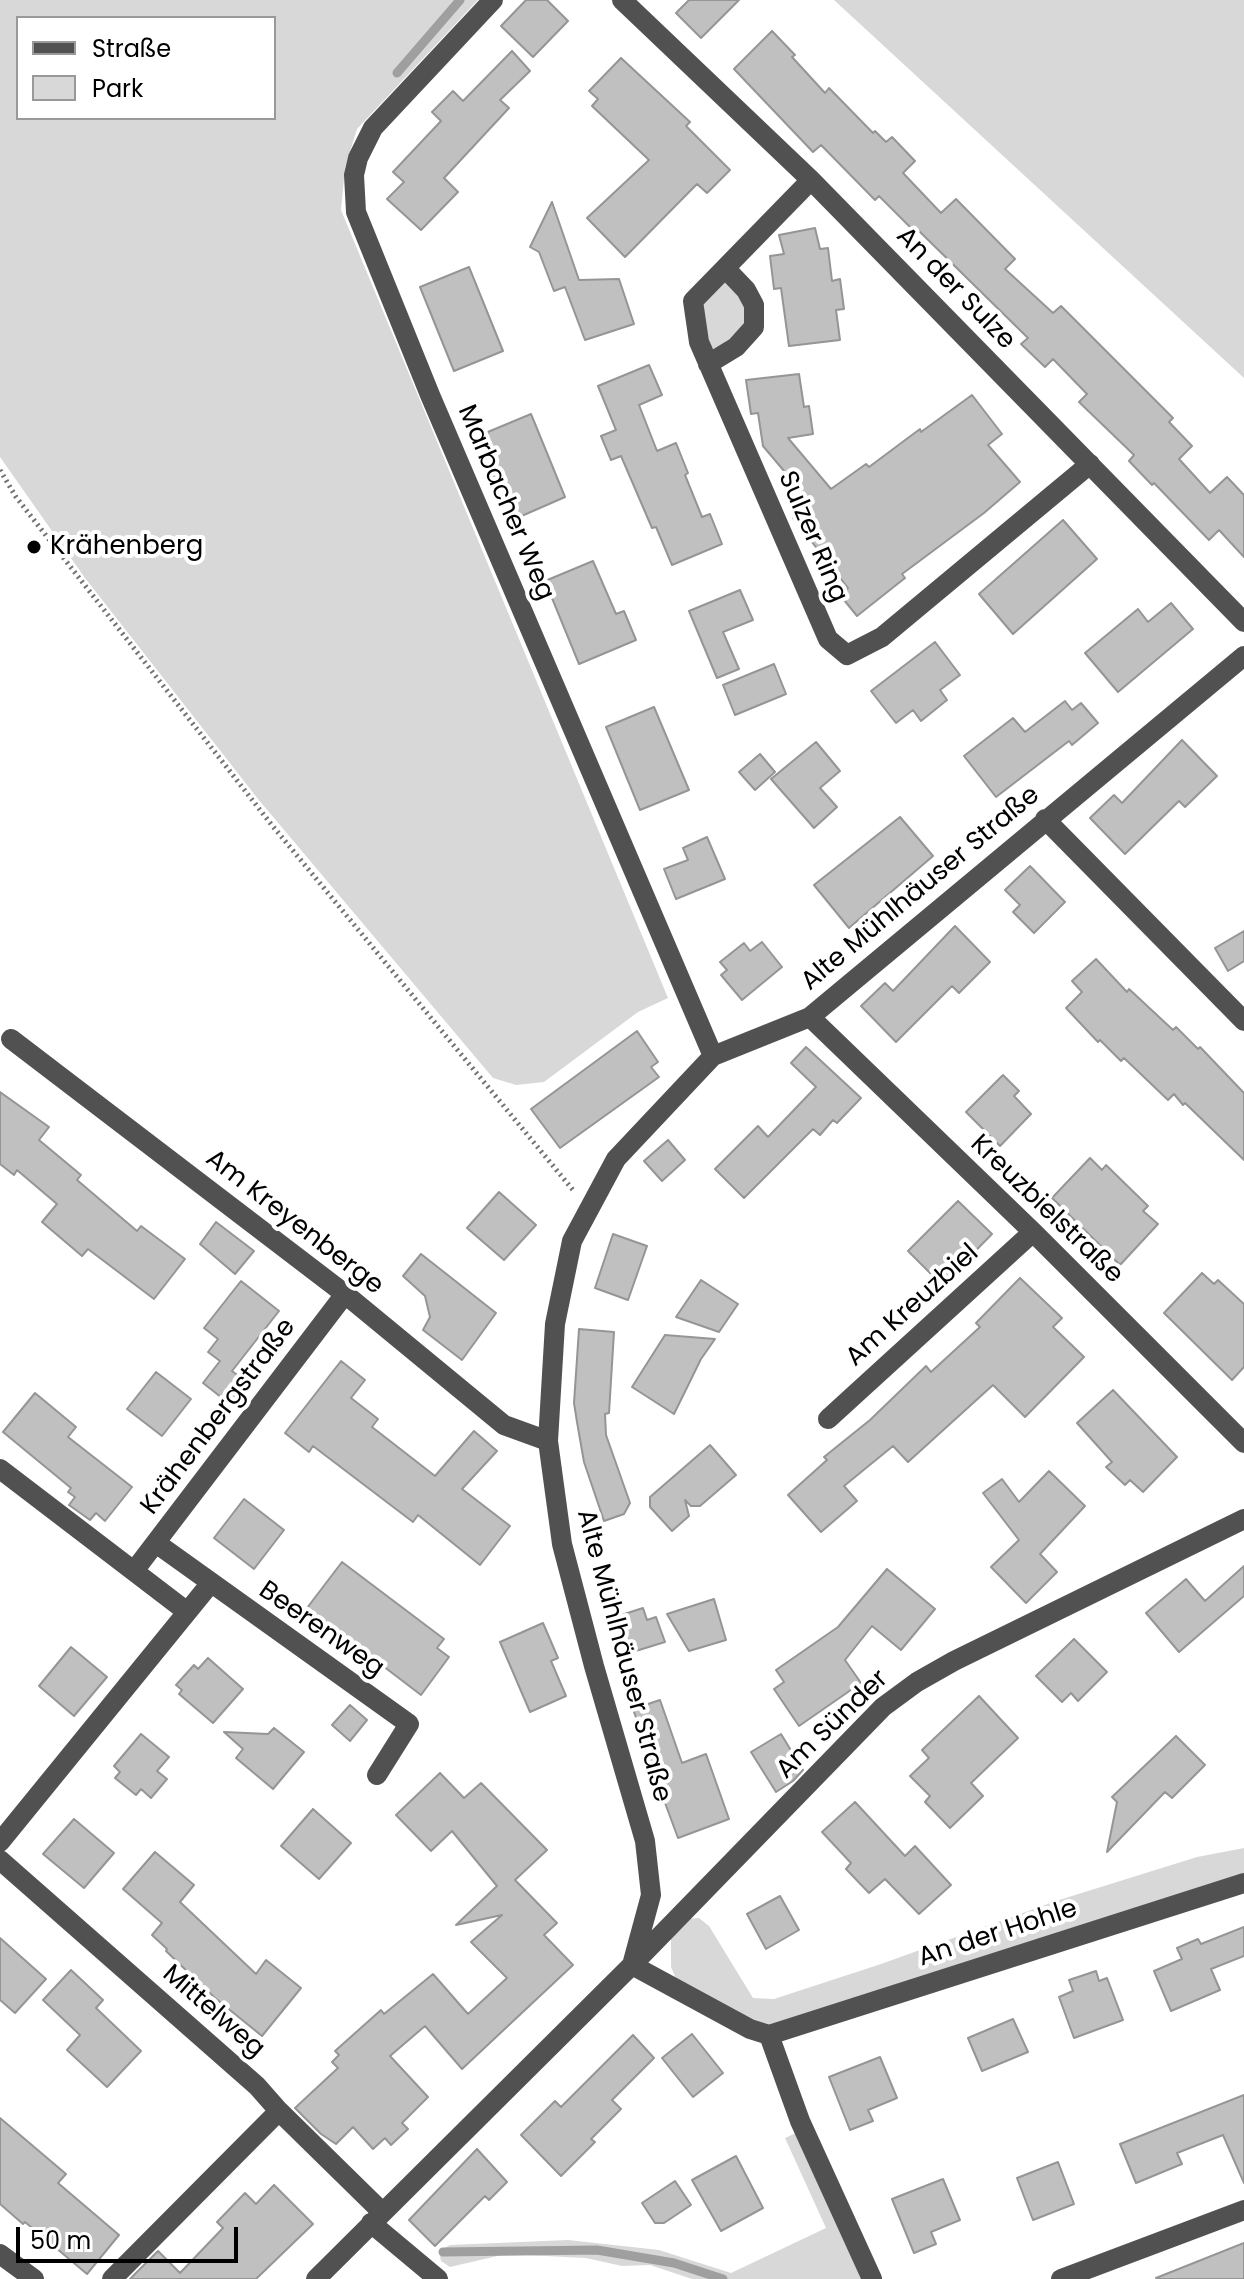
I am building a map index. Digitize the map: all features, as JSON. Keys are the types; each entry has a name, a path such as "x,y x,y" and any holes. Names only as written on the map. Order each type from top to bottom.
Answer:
{"street":[{"name":"Marbacher Weg","path":"493,0 373,128 361,150 354,175 356,212 430,395 713,1056"},
{"name":"An der Sulze","path":"622,0 811,180 1244,622"},
{"name":"Sulzer Ring","path":"811,180 693,301 699,342 828,639 847,655 882,637 1090,464"},
{"path":"708,364 736,347 754,327 754,305 746,290 725,268"},
{"name":"Alte Mühlhäuser Straße","path":"632,1965 651,1895 645,1841 562,1544 548,1441 555,1324 572,1241 616,1159 713,1056 810,1017 1244,656"},
{"path":"1045,819 1244,1021"},
{"name":"Kreuzbielstraße","path":"810,1017 1033,1232 1244,1443"},
{"name":"Am Kreyenberge","path":"11,1039 345,1294 504,1425 548,1441"},
{"name":"Am Kreuzbiel","path":"828,1419 1033,1232"},
{"name":"Krähenbergstraße","path":"134,1571 345,1294"},
{"path":"0,1469 186,1611"},
{"name":"Am Sünder","path":"632,1965 883,1707 917,1682 1244,1519"},
{"name":"Beerenweg","path":"156,1543 409,1724 377,1775"},
{"path":"0,1842 210,1584"},
{"name":"Mittelweg","path":"0,1860 257,2086 377,2218 438,2279"},
{"name":"An der Hohle","path":"769,2035 1244,1883"},
{"path":"316,2279 632,1965 750,2029 769,2035 800,2121 872,2279"},
{"path":"112,2279 279,2111"},
{"path":"1061,2279 1244,2210"},
{"path":"0,2254 34,2279"}],"path":[{"path":"0,470 16,497 271,824 589,1210"}],"green space":[{"path":"0,0 478,0 357,129 345,168 341,210 668,998 638,1012 544,1082 516,1085 493,1078 258,799 85,578 0,457"},
{"path":"834,0 1244,0 1244,378"},
{"path":"725,268 754,327 708,364 693,301"},
{"path":"1244,1848 1244,1874 769,2029 677,1981 671,1967 671,1934 685,1919 699,1918 709,1926 753,1998 774,1999 1056,1901 1197,1857"},
{"path":"798,2132 866,2279 692,2279 650,2265 622,2266 586,2258 506,2254 450,2267 441,2261 439,2251 450,2245 568,2240 659,2250 731,2273 826,2228 785,2138"}],"building":[{"path":"526,0 547,0 568,21 533,57 501,26"},
{"path":"689,0 739,0 701,38 676,13"},
{"path":"772,31 825,93 829,88 873,133 875,131 886,142 892,137 915,161 903,173 941,213 956,199 1015,259 1005,269 1053,313 1061,306 1173,418 1169,422 1192,446 1179,459 1210,493 1227,477 1244,495 1244,557 1219,530 1209,540 1129,461 1134,455 1079,402 1087,394 1053,359 1045,367 1021,344 1028,338 918,230 915,232 879,196 875,200 821,145 813,152 734,69"},
{"path":"512,51 530,71 500,100 509,108 444,178 458,192 421,230 387,199 404,182 393,172 441,121 432,112 453,91 463,101"},
{"path":"621,58 690,122 686,126 730,170 707,193 697,184 625,257 587,218 649,160 592,106 598,99 589,91"},
{"path":"552,202 579,280 619,279 634,324 585,340 565,287 554,291 539,252 530,247"},
{"path":"815,228 820,249 828,248 832,281 840,279 844,309 836,310 840,340 789,346 781,288 774,289 770,256 784,254 779,235"},
{"path":"469,267 503,351 454,371 420,287"},
{"path":"649,365 662,395 639,405 657,451 676,443 702,517 710,514 722,544 672,565 656,527 652,528 621,456 611,460 601,436 616,430 598,386"},
{"path":"799,374 804,407 809,406 813,434 788,438 831,489 866,464 869,467 972,395 1002,434 988,445 1020,482 902,574 905,578 857,616 840,595 848,588 793,518 811,503 763,446 758,413 751,414 746,380"},
{"path":"531,414 565,497 517,518 504,488 498,490 489,466 495,464 483,434"},
{"path":"1063,520 1097,559 1013,634 979,594"},
{"path":"593,561 616,614 624,611 636,640 579,664 545,581"},
{"path":"740,590 753,620 723,632 739,669 717,678 689,611"},
{"path":"1171,603 1193,629 1118,692 1085,653 1138,609 1148,622"},
{"path":"935,642 960,675 940,690 947,700 921,721 913,710 896,723 871,691"},
{"path":"774,664 786,694 735,715 723,685"},
{"path":"1065,701 1072,710 1081,703 1098,723 1072,745 1069,741 996,797 964,756 1013,718 1025,732"},
{"path":"654,707 689,790 640,810 606,727"},
{"path":"1182,740 1217,776 1185,807 1179,801 1125,854 1090,818 1114,795 1122,803"},
{"path":"816,742 840,771 820,788 837,807 814,828 771,779"},
{"path":"760,754 775,772 755,790 739,772"},
{"path":"900,817 933,856 849,928 814,885"},
{"path":"707,837 725,879 676,899 664,869 688,860 683,848"},
{"path":"1030,866 1065,902 1034,933 1013,912 1020,905 1005,890"},
{"path":"955,926 990,962 959,993 952,986 896,1042 861,1006 885,983 893,991"},
{"path":"1244,931 1244,961 1228,971 1215,948"},
{"path":"762,942 782,967 742,1000 721,975 727,970 720,962 744,943 750,951"},
{"path":"1096,959 1127,992 1129,989 1173,1030 1176,1027 1198,1049 1200,1047 1244,1093 1244,1160 1174,1094 1168,1100 1124,1058 1121,1061 1100,1040 1098,1042 1066,1008 1082,992 1072,981"},
{"path":"637,1031 658,1062 651,1067 659,1077 560,1148 531,1109"},
{"path":"806,1047 861,1098 837,1123 833,1120 820,1135 813,1129 744,1198 715,1169 758,1126 768,1137 816,1087 791,1063"},
{"path":"1003,1075 1019,1091 1014,1096 1031,1114 1000,1146 966,1112"},
{"path":"0,1092 49,1127 39,1140 81,1175 77,1180 137,1231 141,1226 185,1259 154,1299 88,1249 82,1256 42,1222 57,1204 17,1170 14,1175 0,1164"},
{"path":"668,1140 685,1160 662,1181 644,1161"},
{"path":"1090,1158 1102,1170 1106,1165 1148,1206 1143,1211 1158,1224 1120,1265 1052,1198"},
{"path":"499,1192 536,1225 504,1260 467,1228"},
{"path":"958,1201 992,1234 942,1285 908,1251"},
{"path":"216,1222 254,1251 235,1274 200,1244"},
{"path":"613,1234 647,1246 628,1300 595,1288"},
{"path":"421,1254 496,1313 462,1360 423,1330 430,1317 425,1296 403,1276"},
{"path":"1202,1273 1214,1284 1218,1280 1244,1304 1244,1367 1232,1380 1164,1313"},
{"path":"1020,1278 1062,1318 1053,1327 1084,1357 1025,1417 993,1385 908,1462 893,1446 844,1486 857,1501 821,1532 788,1495 827,1460 824,1457 870,1420 926,1366 931,1372 980,1327 976,1323"},
{"path":"701,1280 738,1304 719,1332 676,1317"},
{"path":"241,1281 279,1311 232,1371 248,1383 231,1405 203,1383 220,1361 208,1352 218,1339 204,1328"},
{"path":"579,1329 614,1332 609,1413 605,1414 606,1435 630,1503 624,1514 604,1521 584,1462 574,1403"},
{"path":"665,1335 715,1339 701,1359 674,1414 632,1387"},
{"path":"341,1361 365,1380 351,1398 378,1419 372,1427 435,1476 474,1431 497,1451 462,1489 510,1526 480,1565 418,1515 413,1522 313,1446 309,1452 285,1433"},
{"path":"156,1372 191,1399 162,1436 127,1409"},
{"path":"1113,1390 1177,1457 1143,1492 1130,1480 1125,1485 1106,1467 1112,1462 1077,1423"},
{"path":"35,1393 76,1427 68,1437 132,1487 105,1521 96,1513 90,1520 69,1505 75,1497 68,1492 71,1488 3,1432"},
{"path":"710,1445 736,1475 700,1506 691,1506 685,1500 689,1516 672,1531 650,1507 650,1497"},
{"path":"1049,1471 1085,1506 1040,1554 1057,1572 1026,1603 991,1567 1019,1540 983,1493 1002,1479 1019,1502"},
{"path":"244,1499 284,1530 254,1569 214,1538"},
{"path":"342,1562 444,1639 437,1648 449,1657 421,1695 307,1608"},
{"path":"1244,1566 1244,1596 1179,1652 1146,1613 1186,1579 1205,1601"},
{"path":"887,1569 935,1609 901,1650 872,1626 845,1660 861,1683 799,1726 774,1689 784,1682 776,1670 838,1627"},
{"path":"714,1599 726,1640 689,1651 667,1614"},
{"path":"643,1608 647,1620 656,1617 665,1642 626,1654 615,1617"},
{"path":"543,1623 558,1658 551,1661 566,1696 530,1712 500,1642"},
{"path":"1074,1639 1107,1672 1078,1701 1071,1693 1062,1702 1036,1676"},
{"path":"71,1647 107,1677 74,1716 39,1686"},
{"path":"208,1658 243,1689 213,1723 179,1694 182,1690 176,1685 194,1665 198,1669"},
{"path":"979,1696 1018,1738 971,1783 983,1796 950,1828 925,1802 930,1796 910,1776 929,1758 922,1750"},
{"path":"660,1700 682,1763 706,1754 729,1819 678,1838 633,1709"},
{"path":"350,1705 367,1720 350,1741 332,1725"},
{"path":"274,1728 304,1752 273,1789 236,1758 243,1749 224,1732 268,1734"},
{"path":"141,1734 169,1757 157,1771 167,1779 151,1798 141,1789 136,1795 115,1778 120,1772 114,1766"},
{"path":"781,1734 803,1770 776,1792 751,1752"},
{"path":"1176,1736 1205,1765 1172,1798 1165,1792 1107,1852 1117,1802 1112,1797"},
{"path":"440,1773 464,1798 481,1783 547,1850 515,1880 557,1923 544,1935 573,1965 462,2069 425,2026 390,2056 428,2097 402,2123 408,2129 391,2145 385,2138 373,2149 353,2127 336,2144 295,2108 338,2068 332,2062 339,2055 335,2051 381,2010 384,2014 433,1974 468,2014 507,1978 471,1942 502,1915 456,1925 497,1886 452,1831 431,1851 396,1815"},
{"path":"855,1802 905,1856 915,1846 951,1885 919,1914 885,1879 869,1893 846,1869 851,1863 822,1832"},
{"path":"313,1809 351,1843 319,1879 281,1846"},
{"path":"74,1819 114,1853 84,1888 43,1854"},
{"path":"155,1852 194,1885 180,1902 256,1974 266,1960 301,1988 262,2036 215,1998 166,1951 152,1935 162,1923 123,1889"},
{"path":"780,1896 799,1930 766,1949 747,1914"},
{"path":"1244,1927 1244,1956 1211,1969 1220,1990 1171,2011 1154,1971 1182,1959 1177,1948 1198,1939 1201,1944"},
{"path":"0,1938 46,1979 15,2013 0,2000"},
{"path":"71,1970 103,2000 96,2008 141,2051 107,2087 67,2050 80,2035 43,2000"},
{"path":"1096,1971 1099,1981 1107,1978 1123,2020 1074,2038 1059,1997 1073,1991 1069,1980"},
{"path":"1013,2019 1028,2052 982,2071 968,2038"},
{"path":"692,2034 723,2073 693,2097 662,2058"},
{"path":"633,2035 654,2058 612,2100 621,2109 591,2139 595,2142 561,2176 521,2135 555,2101 561,2107"},
{"path":"880,2057 897,2098 868,2110 873,2121 850,2130 829,2077"},
{"path":"1244,2095 1244,2183 1223,2135 1177,2153 1182,2164 1136,2183 1120,2144"},
{"path":"0,2118 66,2174 58,2183 119,2235 87,2274 0,2204"},
{"path":"477,2149 507,2182 489,2200 485,2196 435,2246 409,2220"},
{"path":"736,2156 763,2208 721,2231 692,2180"},
{"path":"1058,2162 1074,2204 1033,2220 1017,2178"},
{"path":"943,2179 960,2220 931,2232 936,2244 914,2253 892,2199"},
{"path":"675,2181 691,2205 664,2223 655,2223 642,2203"},
{"path":"274,2185 313,2224 256,2279 130,2279 158,2251 180,2273 223,2228 217,2222 245,2193 256,2204"},
{"path":"1244,2243 1244,2279 1156,2278"}],"waterway":[{"path":"397,73 460,0"},
{"path":"443,2252 597,2250 674,2263 723,2279"}],"place":[{"name":"Krähenberg","path":"34,547"}]}
